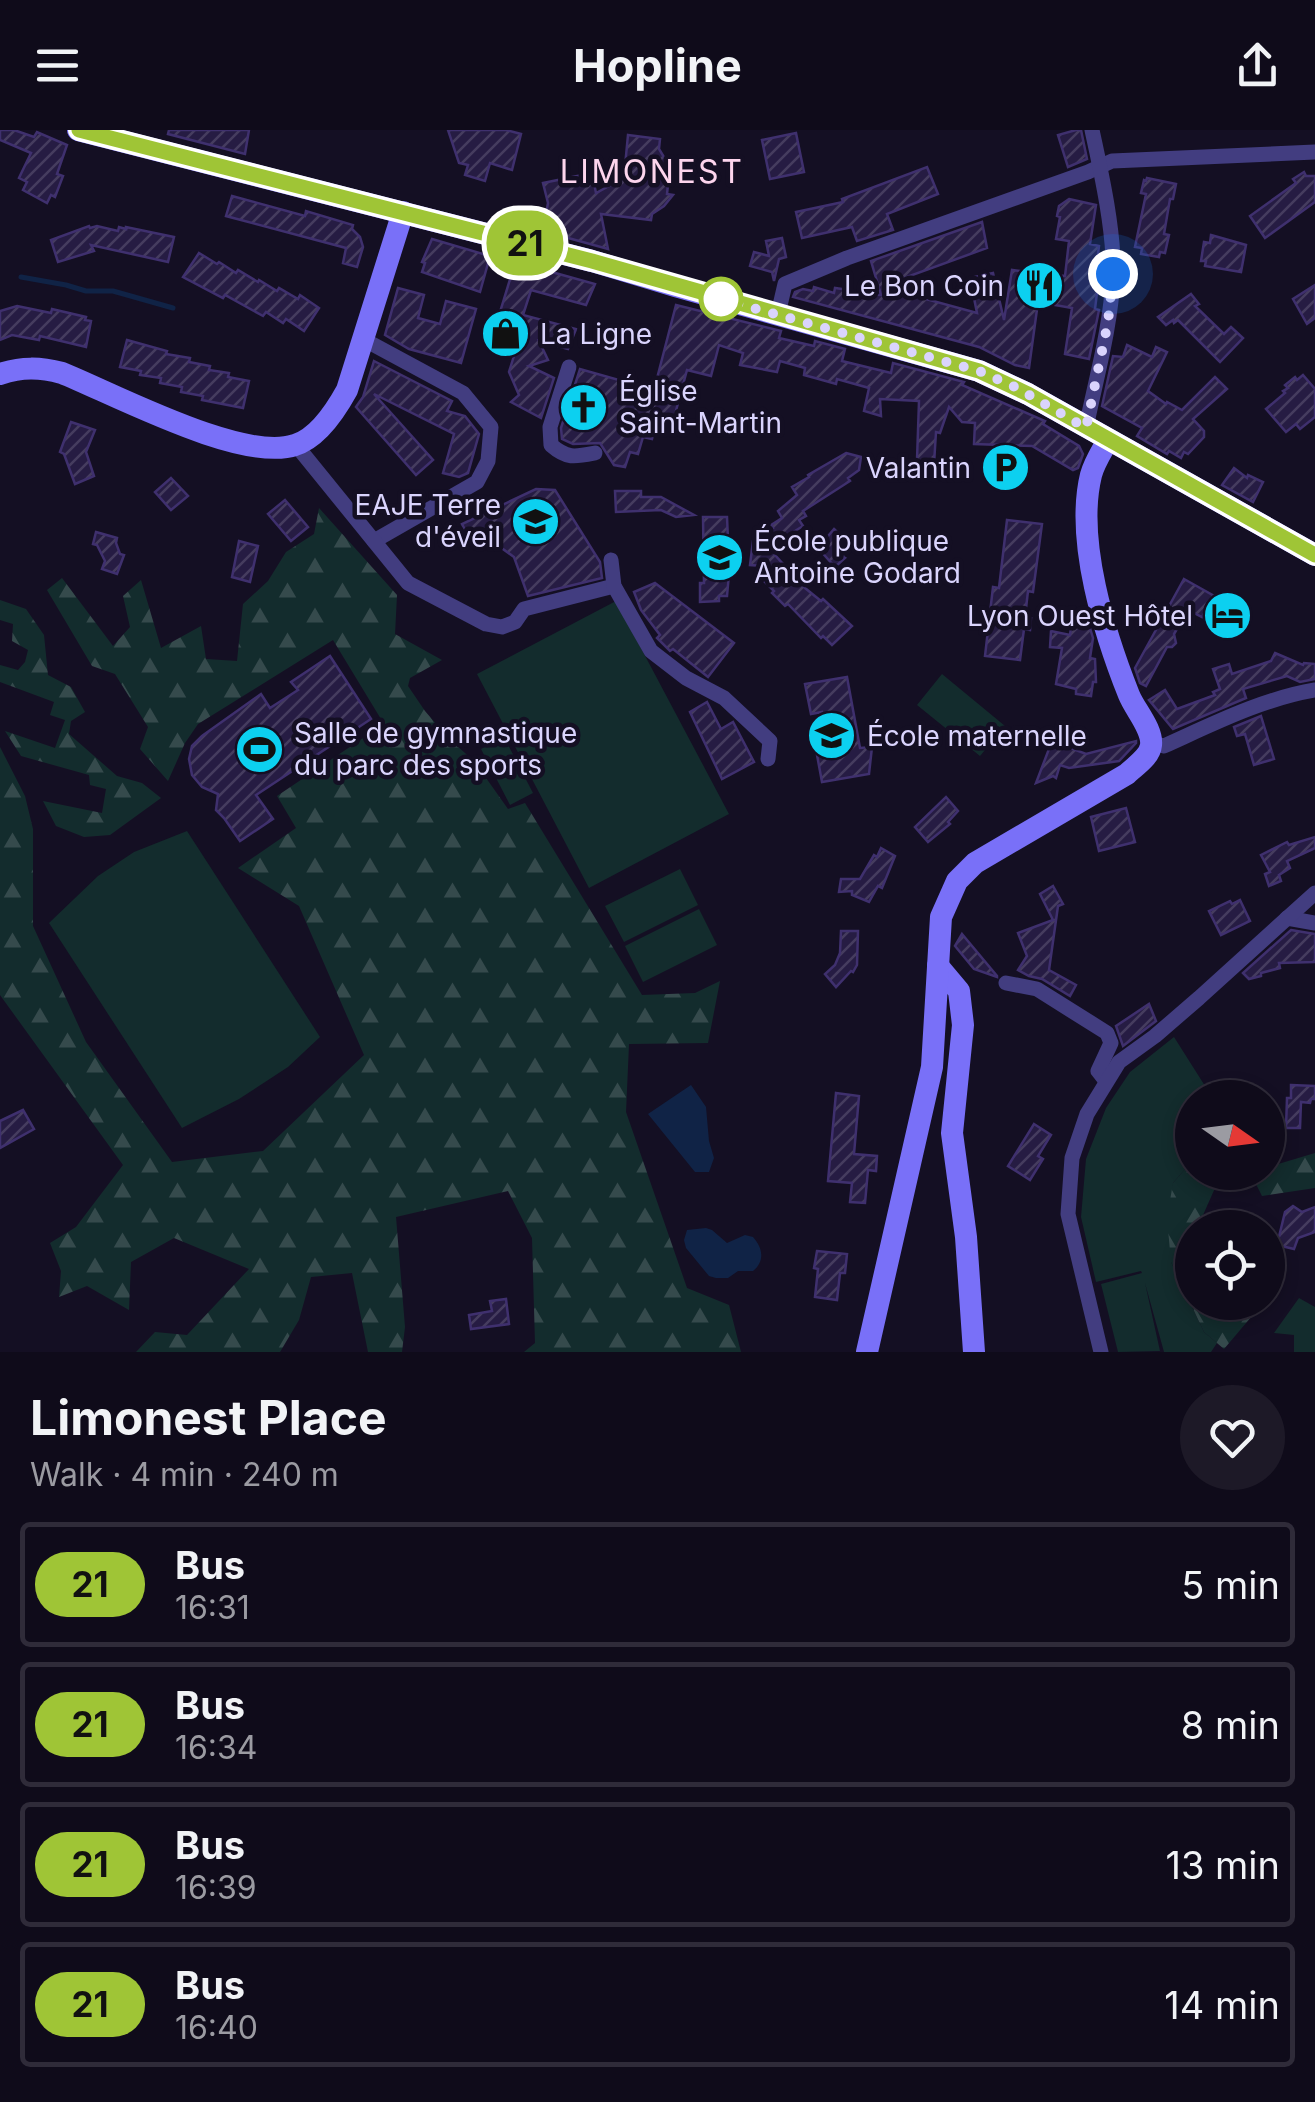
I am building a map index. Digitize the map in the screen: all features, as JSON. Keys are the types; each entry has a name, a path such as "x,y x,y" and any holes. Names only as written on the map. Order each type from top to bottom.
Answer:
{"street":[{"path":"78,130 592,261 979,371 1017,388 1315,555"},
{"path":"1086,428 1108,322 1113,274 1092,130"},
{"path":"778,314 785,284 1112,161 1315,152"},
{"path":"0,374 18,368 42,368 218,439 251,447 296,445 332,417 347,390 403,212"},
{"path":"364,339 464,393 491,427 488,460 477,482 374,540"},
{"path":"569,367 550,428 551,444 561,454 576,457 595,453"},
{"path":"867,1352 932,1068 941,918 958,881 974,863 1126,774 1146,756 1152,743 1114,658 1090,557 1086,519 1092,473 1108,440"},
{"path":"296,445 408,583 486,624 502,627 516,622 524,609 614,586"},
{"path":"611,560 614,586 651,651 686,678 724,698 756,726 770,741 768,759"},
{"path":"1152,743 1164,746 1286,694 1315,690"},
{"path":"1101,1352 1068,1214 1072,1158 1087,1114 1118,1062 1155,1036 1315,893"},
{"path":"1287,918 1315,923"},
{"path":"938,966 959,991 964,1025 952,1133 966,1237 974,1352"},
{"path":"1006,983 1037,990 1107,1033 1111,1043 1098,1070 1105,1080"}],"green space":[{"path":"319,508 397,595 395,634 442,660 410,678 408,686 448,738 474,761 508,809 525,803 642,995 695,993 720,981 708,1043 629,1044 626,1112 687,1288 729,1305 741,1352 524,1352 535,1343 532,1238 508,1191 396,1217 405,1327 402,1352 368,1352 352,1273 311,1277 299,1320 280,1352 136,1352 155,1332 187,1335 249,1269 174,1238 131,1262 129,1310 87,1286 59,1297 61,1271 50,1243 76,1227 123,1165 0,995 0,747 25,796 33,829 33,926 86,1042 172,1162 263,1151 364,1055 299,906 238,868 296,828 277,796 384,724 333,640 198,724 168,781 140,749 148,727 115,674 92,666 47,590 62,578 113,646 130,627 123,596 141,580 161,648 201,626 206,659 237,661 243,604 268,581 286,552 314,534"},
{"path":"0,600 26,609 44,635 48,675 71,687 85,712 71,721 69,734 117,776 142,783 161,798 110,835 84,837 56,826 43,801 102,813 106,789 90,785 89,775 21,756 5,731 55,748 65,720 50,715 54,702 0,682 0,665 18,670 28,650 12,641 13,624 0,620"},
{"path":"616,601 729,814 589,888 477,674"},
{"path":"942,674 1005,726 980,756 917,705"},
{"path":"504,737 533,793 510,805 481,749"},
{"path":"187,831 320,1037 288,1067 239,1099 182,1128 49,923 98,876 134,852"},
{"path":"680,869 698,905 624,942 605,906"},
{"path":"699,909 717,945 643,982 625,946"},
{"path":"1174,1037 1201,1080 1175,1080 1171,1262 1175,1270 1175,1320 1198,1320 1204,1332 1217,1343 1211,1352 1164,1352 1145,1283 1160,1351 1118,1352 1101,1284 1142,1273 1096,1282 1081,1217 1086,1159 1106,1108 1130,1072"},
{"path":"1315,1153 1315,1188 1262,1196 1259,1190 1285,1190 1285,1162"},
{"path":"1175,1181 1175,1190 1214,1190 1205,1210 1175,1210 1175,1270 1167,1218"},
{"path":"1299,1298 1315,1307 1315,1352 1294,1352 1294,1335 1274,1333"},
{"path":"1198,1320 1249,1320 1224,1349 1204,1332"}],"water":[{"path":"691,1085 706,1107 714,1158 709,1172 695,1172 648,1114"},
{"path":"706,1228 727,1243 745,1235 753,1237 761,1254 757,1267 728,1278 709,1276 684,1240 687,1230"}],"building":[{"path":"0,130 34,137 37,132 67,145 57,174 63,176 55,197 51,195 47,203 23,190 27,182 19,178 31,153 0,140"},
{"path":"169,130 249,130 245,154 168,134"},
{"path":"448,130 506,130 521,134 512,170 490,163 485,181 465,175 468,165 459,163"},
{"path":"1081,130 1087,159 1068,167 1058,135"},
{"path":"796,133 804,172 770,179 762,140"},
{"path":"628,135 660,139 659,149 670,167 667,194 673,195 664,206 652,214 651,220 601,214 608,249 543,231 548,203 543,183 592,173 596,193 618,181 619,165 625,166"},
{"path":"927,167 938,194 887,214 893,230 857,241 852,227 802,238 796,212 843,202 842,199"},
{"path":"1304,172 1306,176 1315,176 1315,202 1265,238 1250,216 1296,183 1293,179"},
{"path":"1147,178 1176,184 1164,234 1169,235 1165,253 1160,252 1159,257 1141,254 1142,248 1135,247 1146,194 1141,193"},
{"path":"232,196 353,225 363,247 357,267 343,263 346,248 226,216"},
{"path":"1069,199 1096,205 1090,244 1099,246 1095,309 1099,310 1089,359 1065,354 1072,308 1038,302 1029,368 979,347 793,297 795,292 813,291 814,287 834,293 835,288 849,290 848,294 881,295 871,261 982,222 987,248 890,283 893,295 918,290 922,298 977,313 970,278 993,273 1004,320 1012,270 1065,276 1069,241 1056,239 1060,217 1057,216 1059,206"},
{"path":"89,226 118,231 119,227 126,227 174,237 168,262 91,245 94,251 58,262 51,240"},
{"path":"1211,235 1246,245 1241,272 1205,266 1206,261 1201,261 1204,242 1210,243"},
{"path":"782,238 786,257 779,259 774,281 772,272 750,266 754,252 769,256 766,241"},
{"path":"432,239 490,256 480,292 422,272"},
{"path":"199,253 277,291 279,288 298,299 300,295 319,308 304,331 286,319 283,323 266,312 263,316 225,295 223,298 183,277"},
{"path":"515,263 595,284 586,305 531,290 523,315 576,329 568,349 539,341 548,360 529,366 554,378 541,418 511,402 519,395 509,372 522,330 497,322"},
{"path":"1315,285 1315,318 1307,324 1293,299"},
{"path":"398,288 424,295 418,318 440,324 446,301 476,309 461,363 409,349 385,335"},
{"path":"1191,294 1199,304 1195,306 1224,334 1231,327 1243,338 1220,362 1178,320 1166,325 1158,317"},
{"path":"676,305 781,331 779,338 845,349 842,361 891,373 893,363 964,382 962,385 1045,421 1043,424 1079,446 1083,454 1078,468 1073,470 1032,446 974,444 975,423 962,422 949,407 940,433 936,432 934,464 917,460 919,401 880,399 881,416 864,411 869,388 804,375 805,368 780,361 777,372 740,365 743,353 719,345 711,376 687,370 674,418 658,415 652,439 643,437 638,454 630,452 625,467 614,465 600,443 573,444 562,439 561,428 580,369 654,390"},
{"path":"17,306 86,317 91,321 86,347 40,336 39,340 12,335 0,340 0,311"},
{"path":"127,340 190,358 189,362 210,366 209,370 249,381 243,408 202,400 203,396 181,392 182,387 160,383 161,378 120,367"},
{"path":"1127,345 1152,357 1156,347 1167,352 1148,391 1166,404 1182,410 1215,377 1227,389 1193,419 1204,431 1204,437 1181,458 1137,436 1142,428 1102,406 1113,356 1123,357"},
{"path":"374,361 452,401 447,411 465,416 479,434 468,473 459,477 443,473 454,434 374,394 433,460 416,475 356,407"},
{"path":"1303,375 1315,389 1315,417 1300,429 1296,424 1286,432 1266,409 1285,393 1285,385"},
{"path":"71,422 95,430 86,452 94,476 75,484 60,452"},
{"path":"846,453 861,457 859,470 848,478 850,481 803,511 806,516 799,520 803,526 792,533 797,541 775,555 805,588 852,626 832,645 772,593 765,582 781,567 750,565 753,541 782,518 778,511 797,495 792,487"},
{"path":"1234,468 1247,478 1248,475 1263,482 1253,502 1222,485"},
{"path":"171,478 188,496 171,510 155,492"},
{"path":"536,489 555,490 600,562 602,578 528,596 514,557 496,544 474,547 462,524"},
{"path":"615,491 641,491 641,497 661,497 694,515 676,517 661,510 616,512"},
{"path":"285,500 308,527 291,541 268,514"},
{"path":"703,517 727,517 727,596 719,596 719,601 700,602 700,583 704,583"},
{"path":"1007,520 1042,524 1033,592 1028,591 1025,617 1031,618 1030,630 1024,629 1020,660 985,656 993,587 999,588"},
{"path":"834,529 852,547 835,567 818,548"},
{"path":"96,532 117,538 120,554 124,555 117,574 102,569 105,561 93,544"},
{"path":"239,541 258,546 250,582 232,577"},
{"path":"1184,579 1216,597 1202,617 1188,610 1174,634 1176,643 1167,647 1146,686 1140,683 1135,668"},
{"path":"655,583 734,643 708,677 657,638 660,635 641,610 634,592"},
{"path":"1073,613 1086,615 1093,638 1090,658 1095,659 1096,682 1091,696 1056,684 1062,648 1050,647 1051,631 1070,635"},
{"path":"1275,653 1303,665 1315,664 1315,679 1300,682 1287,676 1243,689 1246,698 1173,729 1149,700 1165,690 1177,709 1215,695 1213,692 1220,689 1213,669 1229,664 1232,674 1271,661"},
{"name":"Salle de gymnastique du parc des sports","path":"330,656 371,719 256,795 273,819 240,841 216,810 218,794 202,787 192,775 192,746 261,694 270,708 298,690 291,682"},
{"path":"847,677 860,748 872,747 869,774 822,782 817,755 830,754 822,712 811,714 805,684"},
{"path":"707,702 721,729 733,722 754,762 722,779 690,712"},
{"path":"1261,716 1274,759 1254,765 1245,734 1237,736 1234,727"},
{"path":"1052,741 1086,754 1136,743 1119,761 1069,768 1060,765 1056,778 1036,783"},
{"path":"946,797 958,811 950,824 928,842 915,827"},
{"path":"1126,808 1135,842 1099,851 1091,817"},
{"path":"1315,837 1315,848 1287,861 1290,868 1279,875 1281,881 1269,886 1265,874 1270,872 1261,855 1287,842 1289,845"},
{"path":"881,848 895,856 882,888 878,886 869,902 852,895 852,891 839,892 841,879 860,879"},
{"path":"1053,886 1063,904 1058,906 1049,970 1076,985 1070,996 1018,970 1027,956 1018,933 1053,920 1040,894"},
{"path":"1240,900 1250,921 1221,935 1209,911"},
{"path":"1291,930 1315,934 1315,962 1279,963 1280,968 1249,979 1243,973"},
{"path":"841,931 858,931 857,965 836,987 825,974 840,953"},
{"path":"962,934 997,977 974,969 955,946"},
{"path":"1149,1004 1156,1021 1123,1046 1116,1026"},
{"path":"1291,1085 1315,1086 1315,1099 1301,1102 1300,1128 1286,1128"},
{"path":"836,1093 859,1096 854,1154 877,1156 876,1171 868,1170 865,1203 850,1202 852,1183 828,1181"},
{"path":"23,1110 34,1129 0,1148 0,1121"},
{"path":"1034,1124 1051,1135 1030,1180 1008,1166"},
{"path":"1293,1206 1302,1212 1315,1207 1315,1232 1298,1238 1294,1249 1285,1247 1285,1212"},
{"path":"817,1251 847,1254 837,1300 815,1297"},
{"path":"506,1299 509,1324 471,1329 469,1315 492,1311 490,1301"}],"waterway":[{"path":"21,277 86,291 113,291 173,308"}],"bus line":[{"name":"21","path":"79,130 592,261 979,371 1028,394 1315,555"}],"place":[{"name":"Le Bon Coin","path":"1039,286"},
{"name":"La Ligne","path":"505,334"},
{"name":"Église Saint-Martin","path":"584,407"},
{"name":"Valantin","path":"1006,468"},
{"name":"EAJE Terre d'éveil","path":"536,521"},
{"name":"École publique Antoine Godard","path":"719,557"},
{"name":"Lyon Ouest Hôtel","path":"1228,616"},
{"name":"École maternelle","path":"832,736"},
{"name":"Salle de gymnastique du parc des sports","path":"259,749"}],"district":[{"name":"LIMONEST","path":"652,171"}],"route":[{"path":"721,299 979,371 1086,428 1108,322 1113,274"}]}
